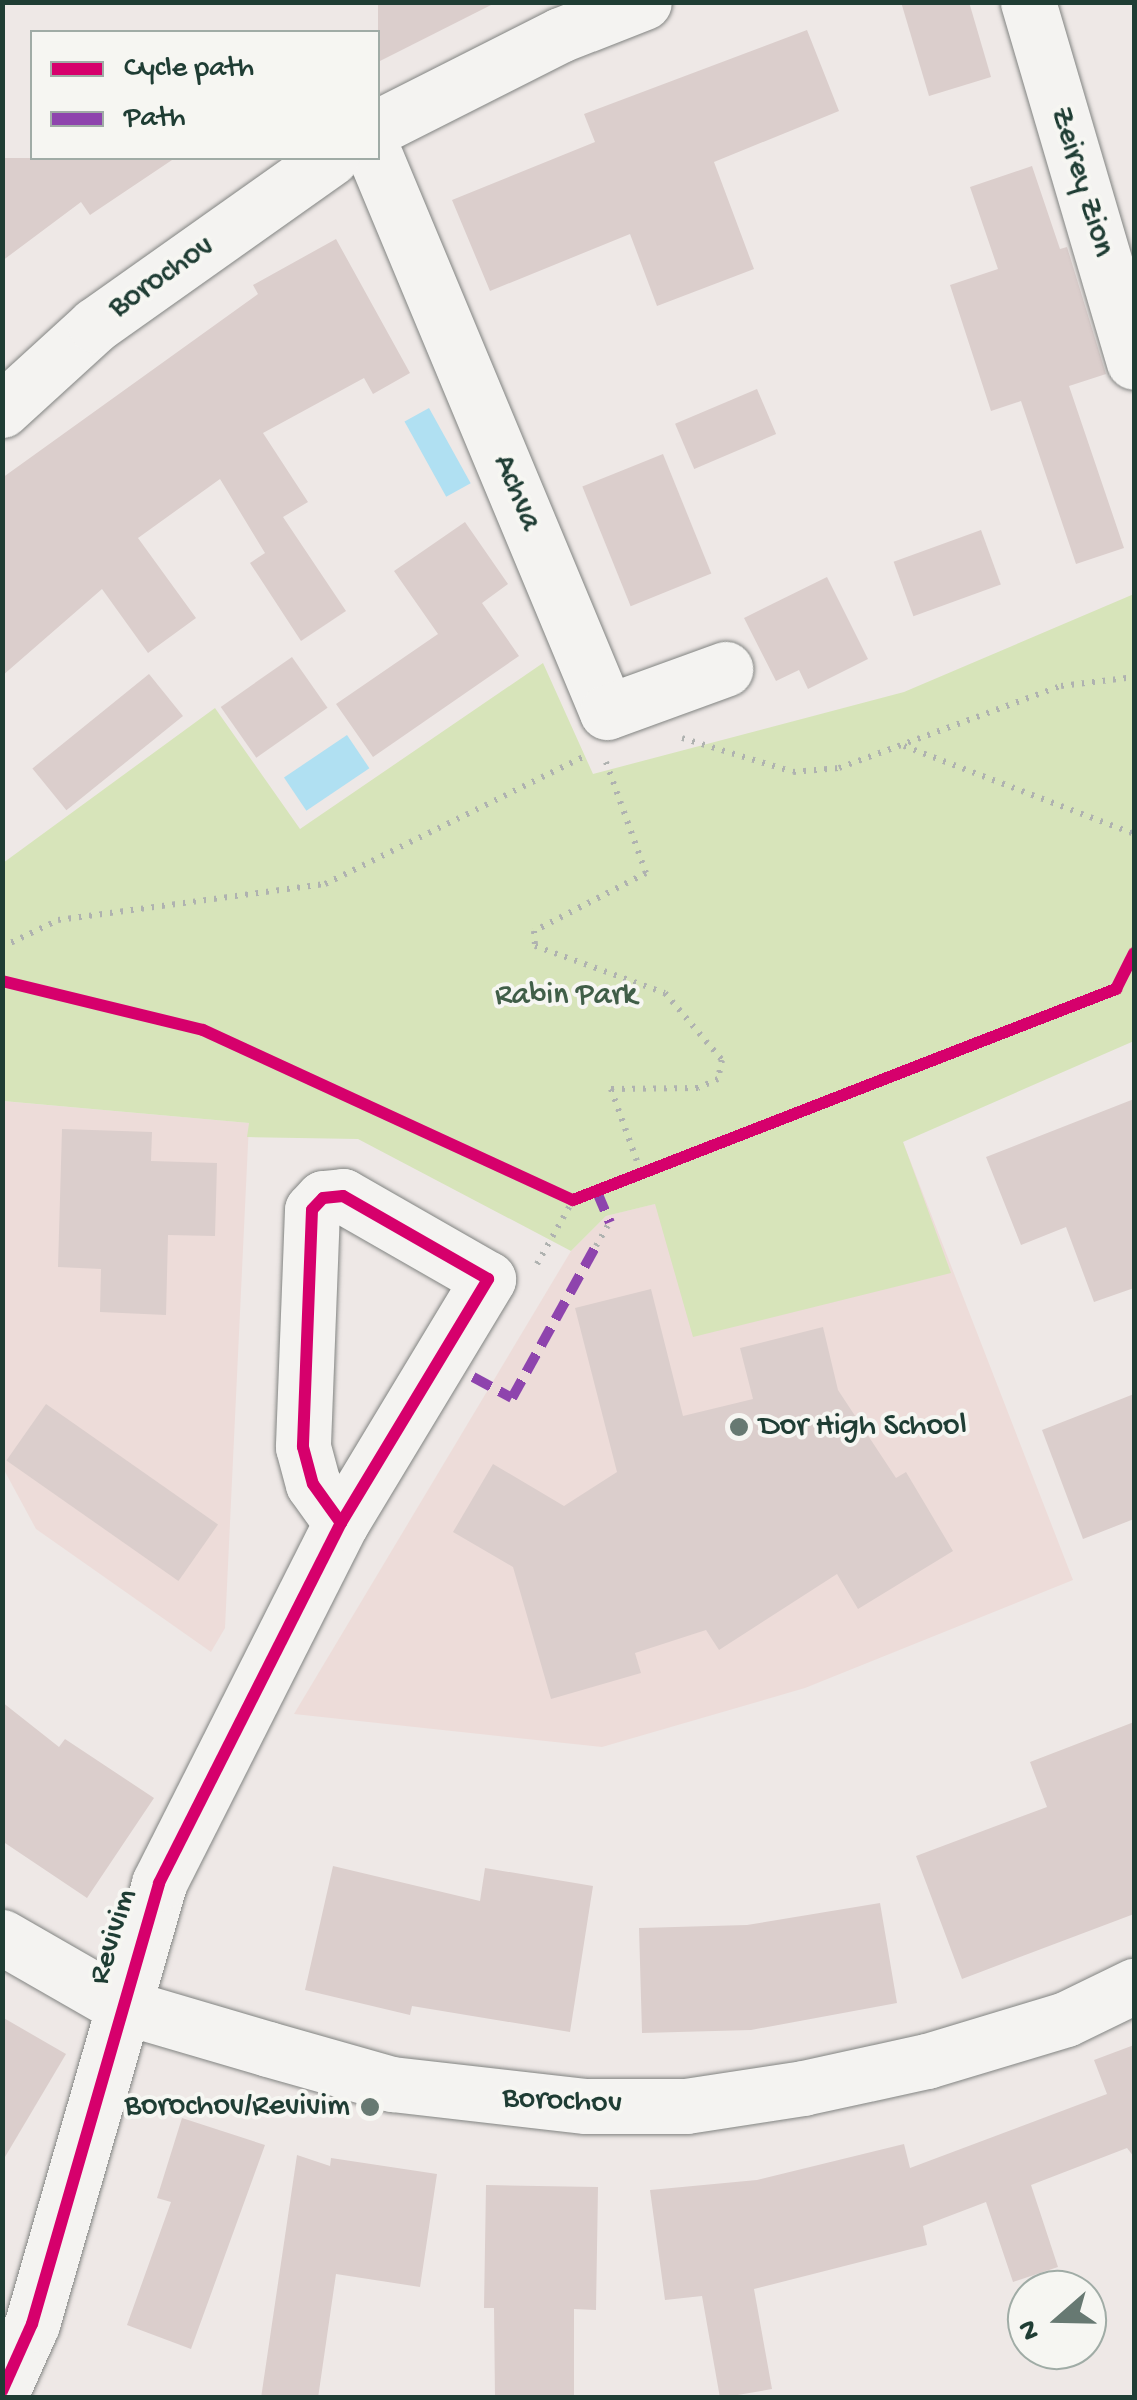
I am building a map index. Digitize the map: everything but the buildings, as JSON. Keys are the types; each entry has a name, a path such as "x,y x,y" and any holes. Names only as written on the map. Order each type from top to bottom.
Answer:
{"street":[{"path":"380,126 560,35 644,2"},
{"name":"Zeirey Zion","path":"1028,2 1134,362"},
{"name":"Borochov","path":"2,410 95,325 328,160"},
{"name":"Achva","path":"377,160 607,712 725,669"},
{"name":"Revivim","path":"2,2391 32,2324 122,2006 167,1866 341,1523 488,1279 343,1196 323,1198 312,1210 303,1447 313,1484 341,1523"},
{"name":"Borochov","path":"2,1938 122,2006 392,2084 586,2106 686,2106 927,2061 1066,2018 1134,1986"}],"path":[{"path":"676,736 793,772 839,768 1061,686 1134,678"},
{"path":"904,746 1134,834"},
{"path":"2,947 58,920 325,884 601,748 646,873 534,930 535,946 665,993 722,1060 718,1078 698,1088 612,1090 642,1175"},
{"path":"596,1246 610,1222"}],"shaded area":[{"path":"2,1101 249,1123 225,1628 211,1652 36,1529 3,1468"},
{"name":"Dor High School","path":"903,1142 1073,1580 805,1688 602,1747 294,1714 571,1251 606,1216"}],"green space":[{"name":"Rabin Park","path":"1134,594 1134,1041 903,1142 951,1273 693,1337 655,1204 606,1216 571,1251 358,1139 247,1137 249,1123 3,1101 3,863 215,708 300,829 543,663 593,774 904,692"}],"water":[{"path":"429,408 471,483 446,497 405,422"},
{"path":"347,735 369,768 306,811 284,777"}],"marked path":[{"path":"597,1192 610,1222"},
{"path":"473,1377 512,1398 596,1246"}],"cycle path":[{"path":"2,981 203,1030 573,1200 1116,989 1134,953"},
{"path":"2,2391 32,2324 159,1883 341,1523 488,1279 343,1196 323,1198 312,1210 303,1447 313,1484 341,1523"}],"place":[{"name":"Dor High School","path":"739,1427"},
{"name":"Borochov/Revivim","path":"370,2107"}]}
